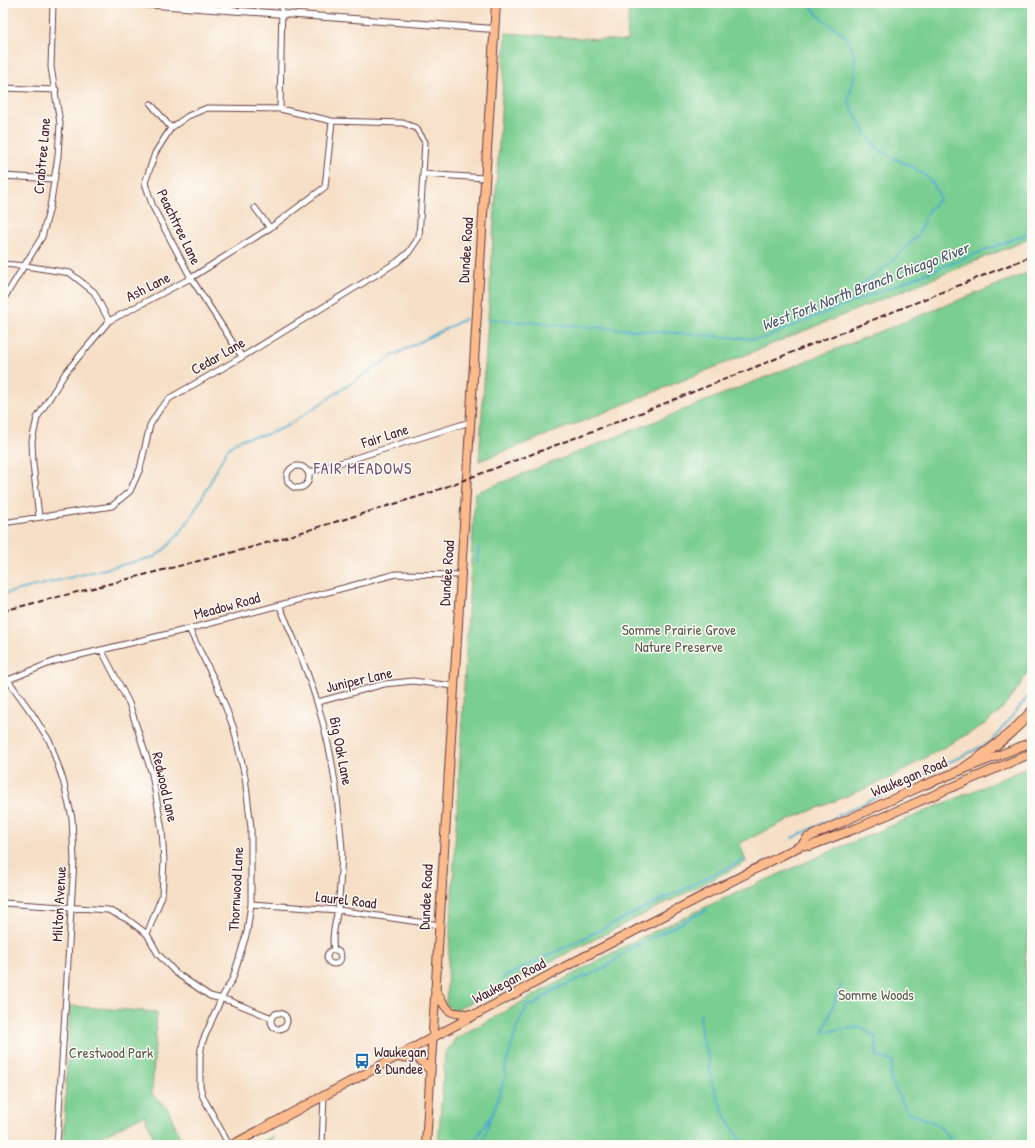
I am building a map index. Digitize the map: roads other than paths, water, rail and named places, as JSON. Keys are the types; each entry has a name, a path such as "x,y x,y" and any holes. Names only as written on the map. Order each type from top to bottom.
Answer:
{"highway":[{"path":"961,770 996,746 1018,727 1032,711"}],"main road":[{"name":"Dundee Road","path":"426,1145 484,178 496,3"},
{"name":"Waukegan Road","path":"230,1145 432,1037 802,845 807,838 903,794 1032,742"},
{"name":"Waukegan Road","path":"802,845 810,846 857,828 1032,753"},
{"path":"435,989 446,1010 454,1014 477,1014"},
{"path":"396,1057 418,1058 430,1070"}],"street":[{"name":"Crabtree Lane","path":"3,300 26,266 42,237 50,207 60,123 51,66 53,3"},
{"path":"128,3 494,29"},
{"path":"282,3 280,109 332,121 403,123 416,128 425,142 423,174 484,178"},
{"path":"3,88 56,90"},
{"path":"151,104 171,128"},
{"name":"Peachtree Lane","path":"242,357 191,278 153,207 145,182 155,153 171,128 188,116 207,108 280,109"},
{"name":"Ash Lane","path":"39,517 32,441 37,418 66,372 109,321 191,278 270,228 325,187 332,121"},
{"name":"Cedar Lane","path":"3,523 112,506 130,491 140,469 150,425 160,409 170,398 242,357 397,262 409,252 419,237 423,174"},
{"path":"3,176 54,179"},
{"path":"255,208 270,228"},
{"path":"3,264 70,273 94,292 109,321"},
{"name":"Fair Lane","path":"308,473 470,422"},
{"path":"296,466 303,467 308,473 308,480 302,487 292,486 288,480 290,470 296,466"},
{"name":"Meadow Road","path":"5,681 55,661 190,629 396,574 461,575"},
{"name":"Big Oak Lane","path":"279,605 302,655 318,702 331,754 337,795 342,853 338,910 333,930 334,950"},
{"name":"Thornwood Lane","path":"190,629 217,685 234,729 245,777 252,828 251,904 247,932 241,956 233,978 221,999 202,1043 199,1073 203,1097 230,1145"},
{"name":"Redwood Lane","path":"102,651 129,703 152,774 162,830 164,861 162,896 147,934"},
{"name":"Milton Avenue","path":"5,681 33,715 50,742 63,780 72,818 74,860 57,1145"},
{"name":"Juniper Lane","path":"318,702 384,684 413,682 453,686"},
{"path":"3,902 108,910 128,919 147,934 158,954 176,973 210,996 272,1018"},
{"name":"Laurel Road","path":"251,904 338,910 439,924"},
{"path":"322,1145 324,1095"}],"waterway":[{"path":"808,3 822,19 845,35 854,53 855,73 848,102 872,142 880,150 919,171 928,178 935,187 940,199 928,211 918,235 891,262 854,291 855,298"},
{"name":"West Fork North Branch Chicago River","path":"487,319 754,339 765,338 806,320 1032,232"},
{"name":"West Fork North Branch Chicago River","path":"3,594 154,557 177,537 187,523 227,450 234,443 242,439 265,435 287,426 392,356 465,319"},
{"path":"477,564 478,548"},
{"path":"792,838 991,742 1032,692"},
{"path":"502,978 743,860"},
{"path":"463,1145 474,1141 493,1113 505,1077 506,1064 519,1022 527,1005 535,1005 553,990 603,969 628,950 707,910"},
{"path":"841,985 823,1032 862,1027 876,1038 877,1056 893,1062 890,1078 908,1113 935,1123 944,1131 954,1145"},
{"path":"700,1014 701,1035 708,1056 711,1080 723,1111 743,1145"},
{"path":"482,1144 490,1120"}],"railway":[{"path":"3,611 253,547 427,494 643,412 1032,256"}],"place":[{"name":"Waukegan & Dundee","path":"362,1061"}],"district":[{"name":"FAIR MEADOWS","path":"363,468"}],"park label":[{"name":"Somme Prairie Grove Nature Preserve","path":"679,638"},
{"name":"Somme Woods","path":"876,995"},
{"name":"Crestwood Park","path":"111,1053"}]}
